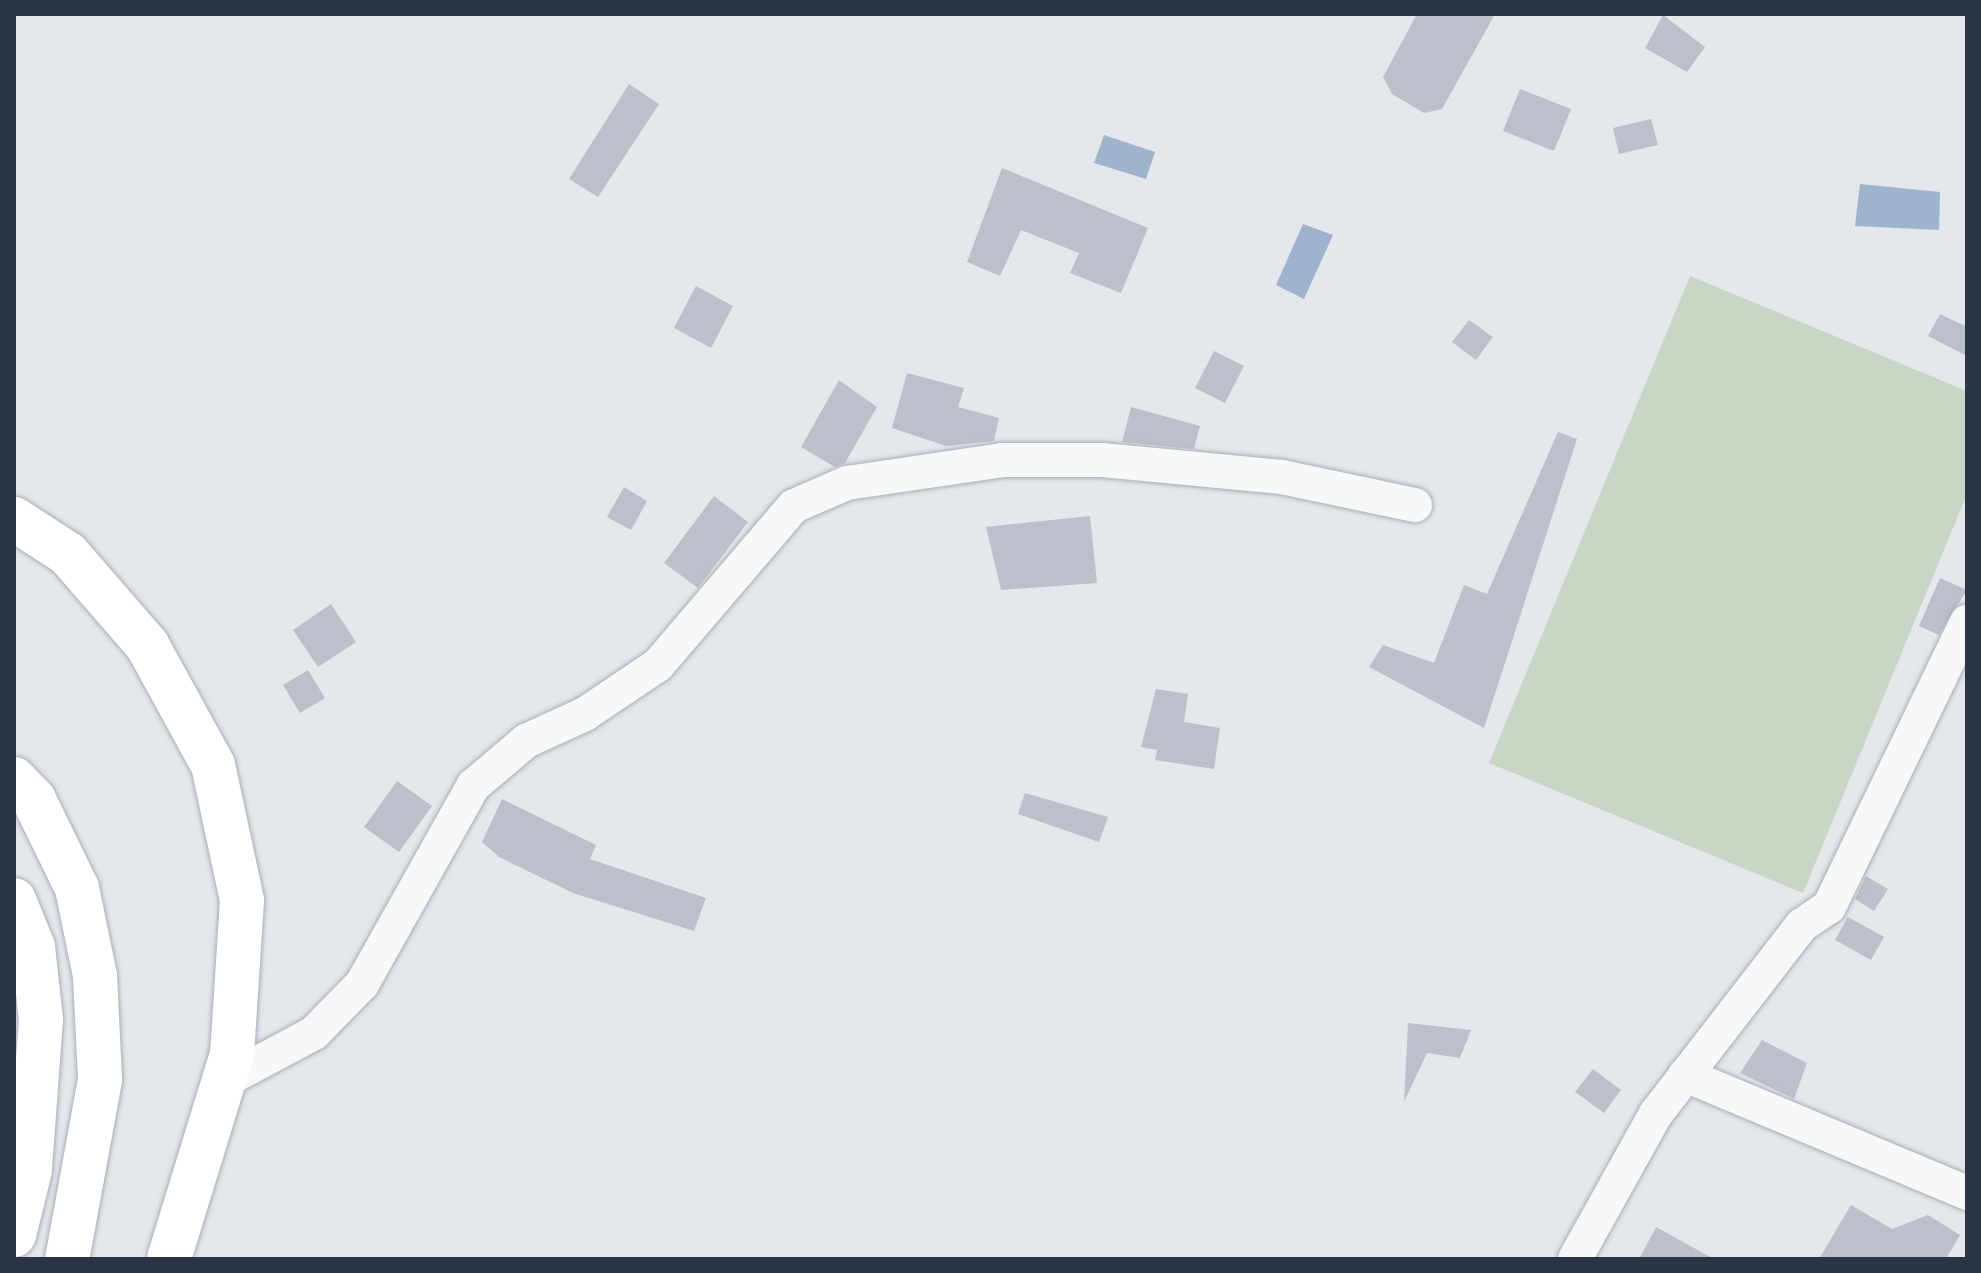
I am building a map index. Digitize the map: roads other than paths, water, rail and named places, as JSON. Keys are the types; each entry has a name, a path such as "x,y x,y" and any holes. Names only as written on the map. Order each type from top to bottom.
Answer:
{"main road":[{"path":"14,519 68,554 147,645 213,765 242,900 226,1080 169,1259"},
{"path":"14,779 34,800 77,888 95,976 100,1080 67,1259"},
{"path":"14,900 33,947 41,1019 30,1170 14,1235"}],"street":[{"path":"226,1080 314,1033 362,984 473,786 490,769 658,665 794,506 847,483 1002,460 1102,460 1282,477 1415,505"},
{"path":"1575,1259 1685,1075 1802,925 1829,907 1967,622"},
{"path":"1685,1075 1967,1193"}],"water":[{"path":"1104,135 1155,152 1146,179 1094,163"},
{"path":"1860,184 1940,192 1939,230 1855,226"},
{"path":"1303,224 1333,235 1304,299 1276,285"}]}
